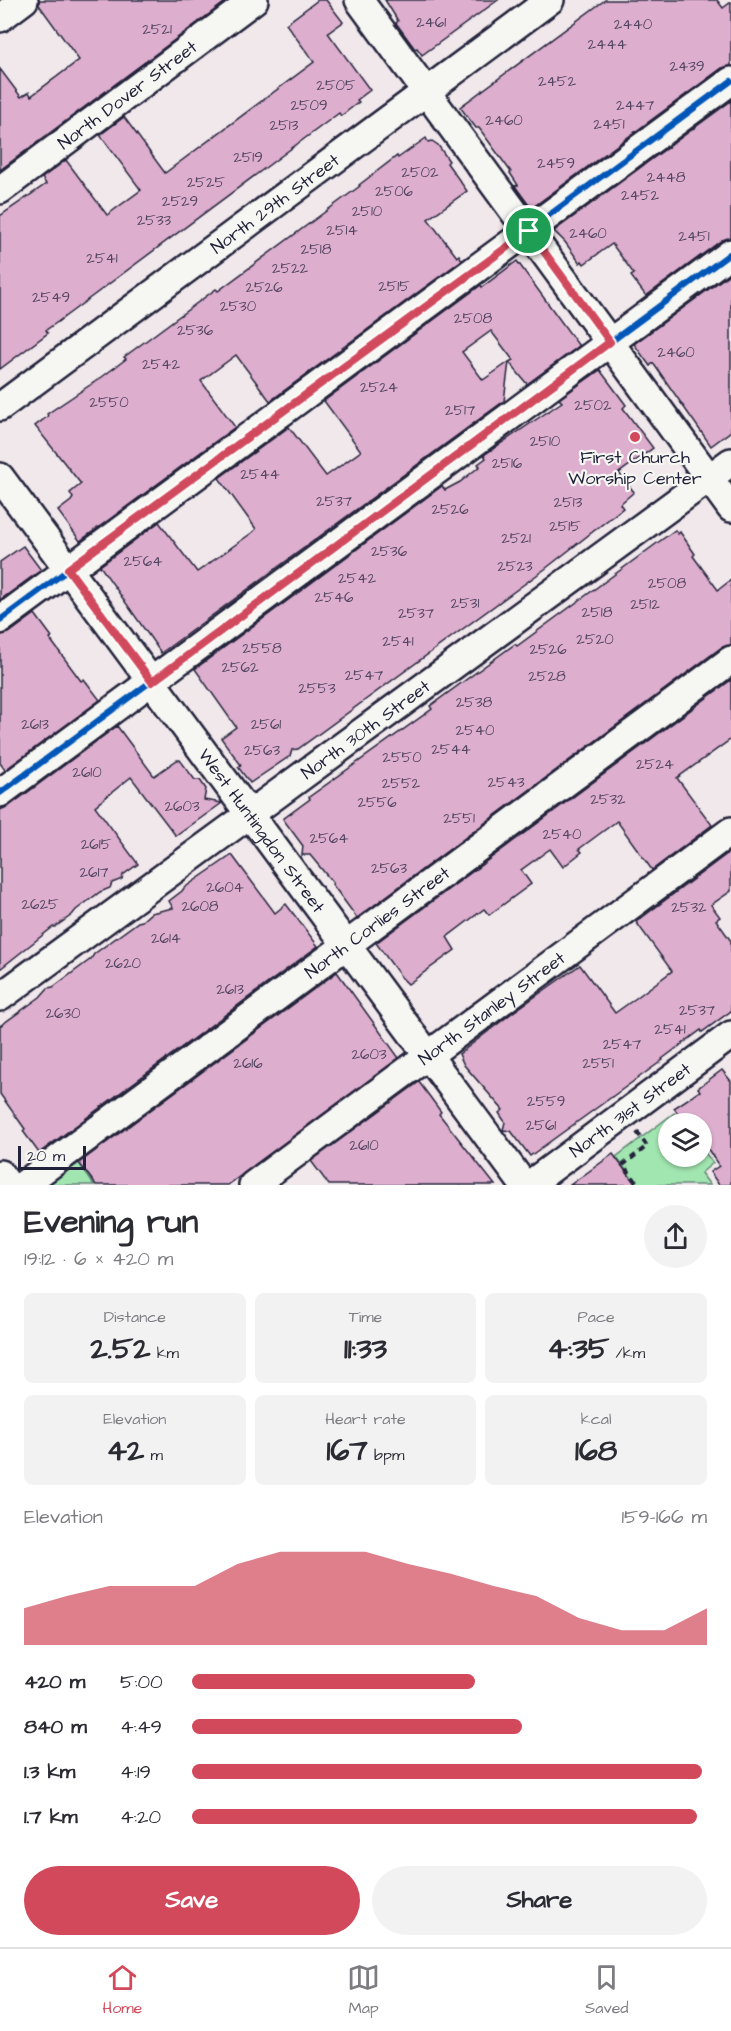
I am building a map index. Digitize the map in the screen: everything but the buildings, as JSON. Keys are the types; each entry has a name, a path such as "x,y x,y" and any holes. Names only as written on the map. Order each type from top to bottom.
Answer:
{"street":[{"path":"0,18 24,0"},
{"name":"North Dover Street","path":"0,190 254,0"},
{"path":"359,0 731,508"},
{"name":"North 29th Street","path":"0,407 550,0"},
{"path":"0,620 731,81"},
{"path":"0,794 731,253"},
{"name":"North 30th Street","path":"0,997 731,462"},
{"name":"West Huntingdon Street","path":"0,477 524,1185"},
{"name":"North Corlies Street","path":"22,1185 731,660"},
{"name":"North Stanley Street","path":"253,1185 731,831"},
{"name":"North 31st Street","path":"529,1185 731,1035"},
{"path":"0,1174 8,1185"}],"path":[{"path":"623,1115 648,1146 623,1165 639,1185"}],"green space":[{"path":"658,1125 658,1167 708,1167 701,1173 710,1185 637,1185 616,1157"},
{"path":"79,1163 94,1185 48,1185"}],"cycle path":[{"path":"0,620 731,81"},
{"path":"0,793 731,253"}],"place":[{"name":"First Church Worship Center","path":"635,437"}],"route":[{"path":"529,231 610,342 152,682 68,569 529,231"}]}
